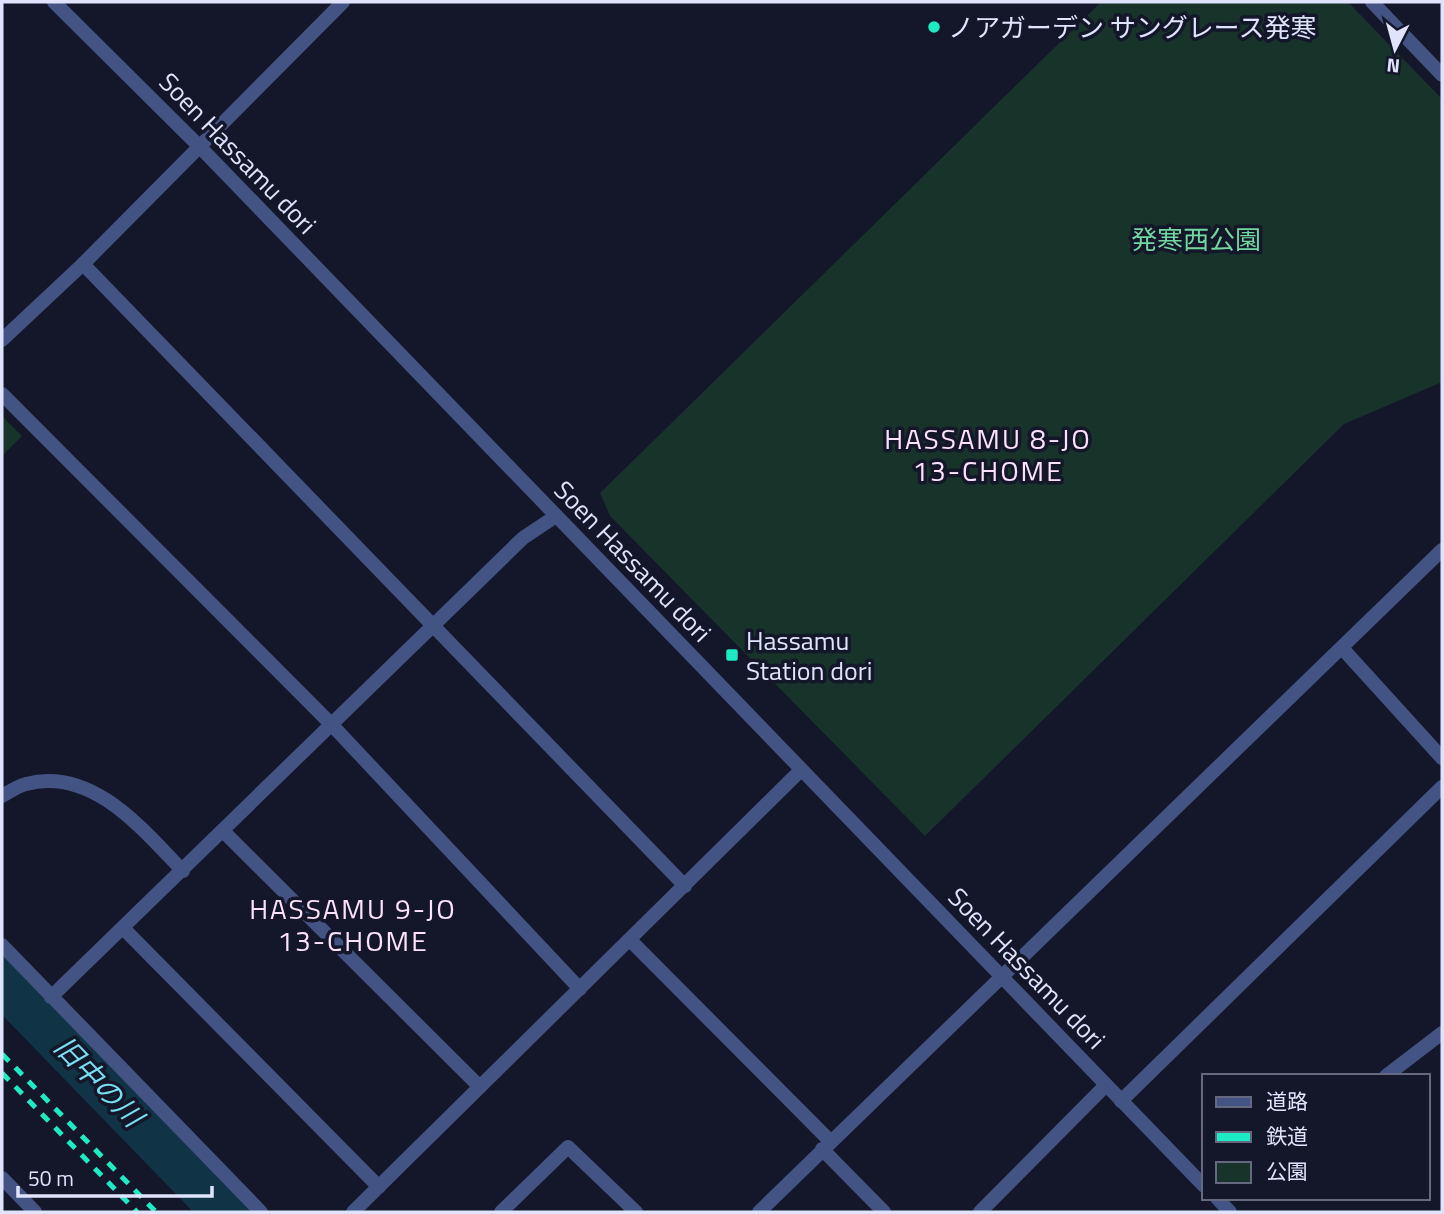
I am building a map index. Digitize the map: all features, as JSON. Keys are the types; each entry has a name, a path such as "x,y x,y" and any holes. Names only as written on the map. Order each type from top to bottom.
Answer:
{"street":[{"name":"Soen Hassamu dori","path":"54,2 200,148 1202,1184"},
{"path":"2,340 83,264 343,2"},
{"path":"1372,2 1442,75"},
{"path":"83,264 685,886"},
{"path":"2,394 331,724 580,989"},
{"path":"51,997 224,832 523,538 555,516"},
{"path":"760,1212 826,1145 1442,550"},
{"path":"1342,648 1442,758"},
{"path":"354,1212 801,770"},
{"path":"2,796 26,783 66,783 95,794 123,810 183,871"},
{"path":"1121,1101 1442,787"},
{"path":"224,832 480,1087"},
{"path":"124,929 379,1187"},
{"path":"630,940 826,1145 884,1212"},
{"path":"2,945 261,1212"},
{"path":"1389,1074 1442,1033"},
{"path":"980,1212 1106,1085"},
{"path":"500,1212 568,1147 636,1212"},
{"path":"2,1178 35,1212"}],"green space":[{"name":"発寒西公園","path":"1101,2 1348,2 1442,99 1442,382 1344,424 925,836 610,516 600,493"},
{"path":"2,416 22,436 2,456"}],"waterway":[{"name":"旧中の川","path":"2,981 226,1212"}],"railway":[{"path":"2,1054 156,1212"},
{"path":"2,1073 137,1212"}],"place":[{"name":"ノアガーデン サングレース発寒","path":"934,27"},
{"name":"Hassamu Station dori","path":"732,655"}],"district":[{"name":"HASSAMU 8-JO 13-CHOME","path":"988,454"},
{"name":"HASSAMU 9-JO 13-CHOME","path":"353,924"}]}
